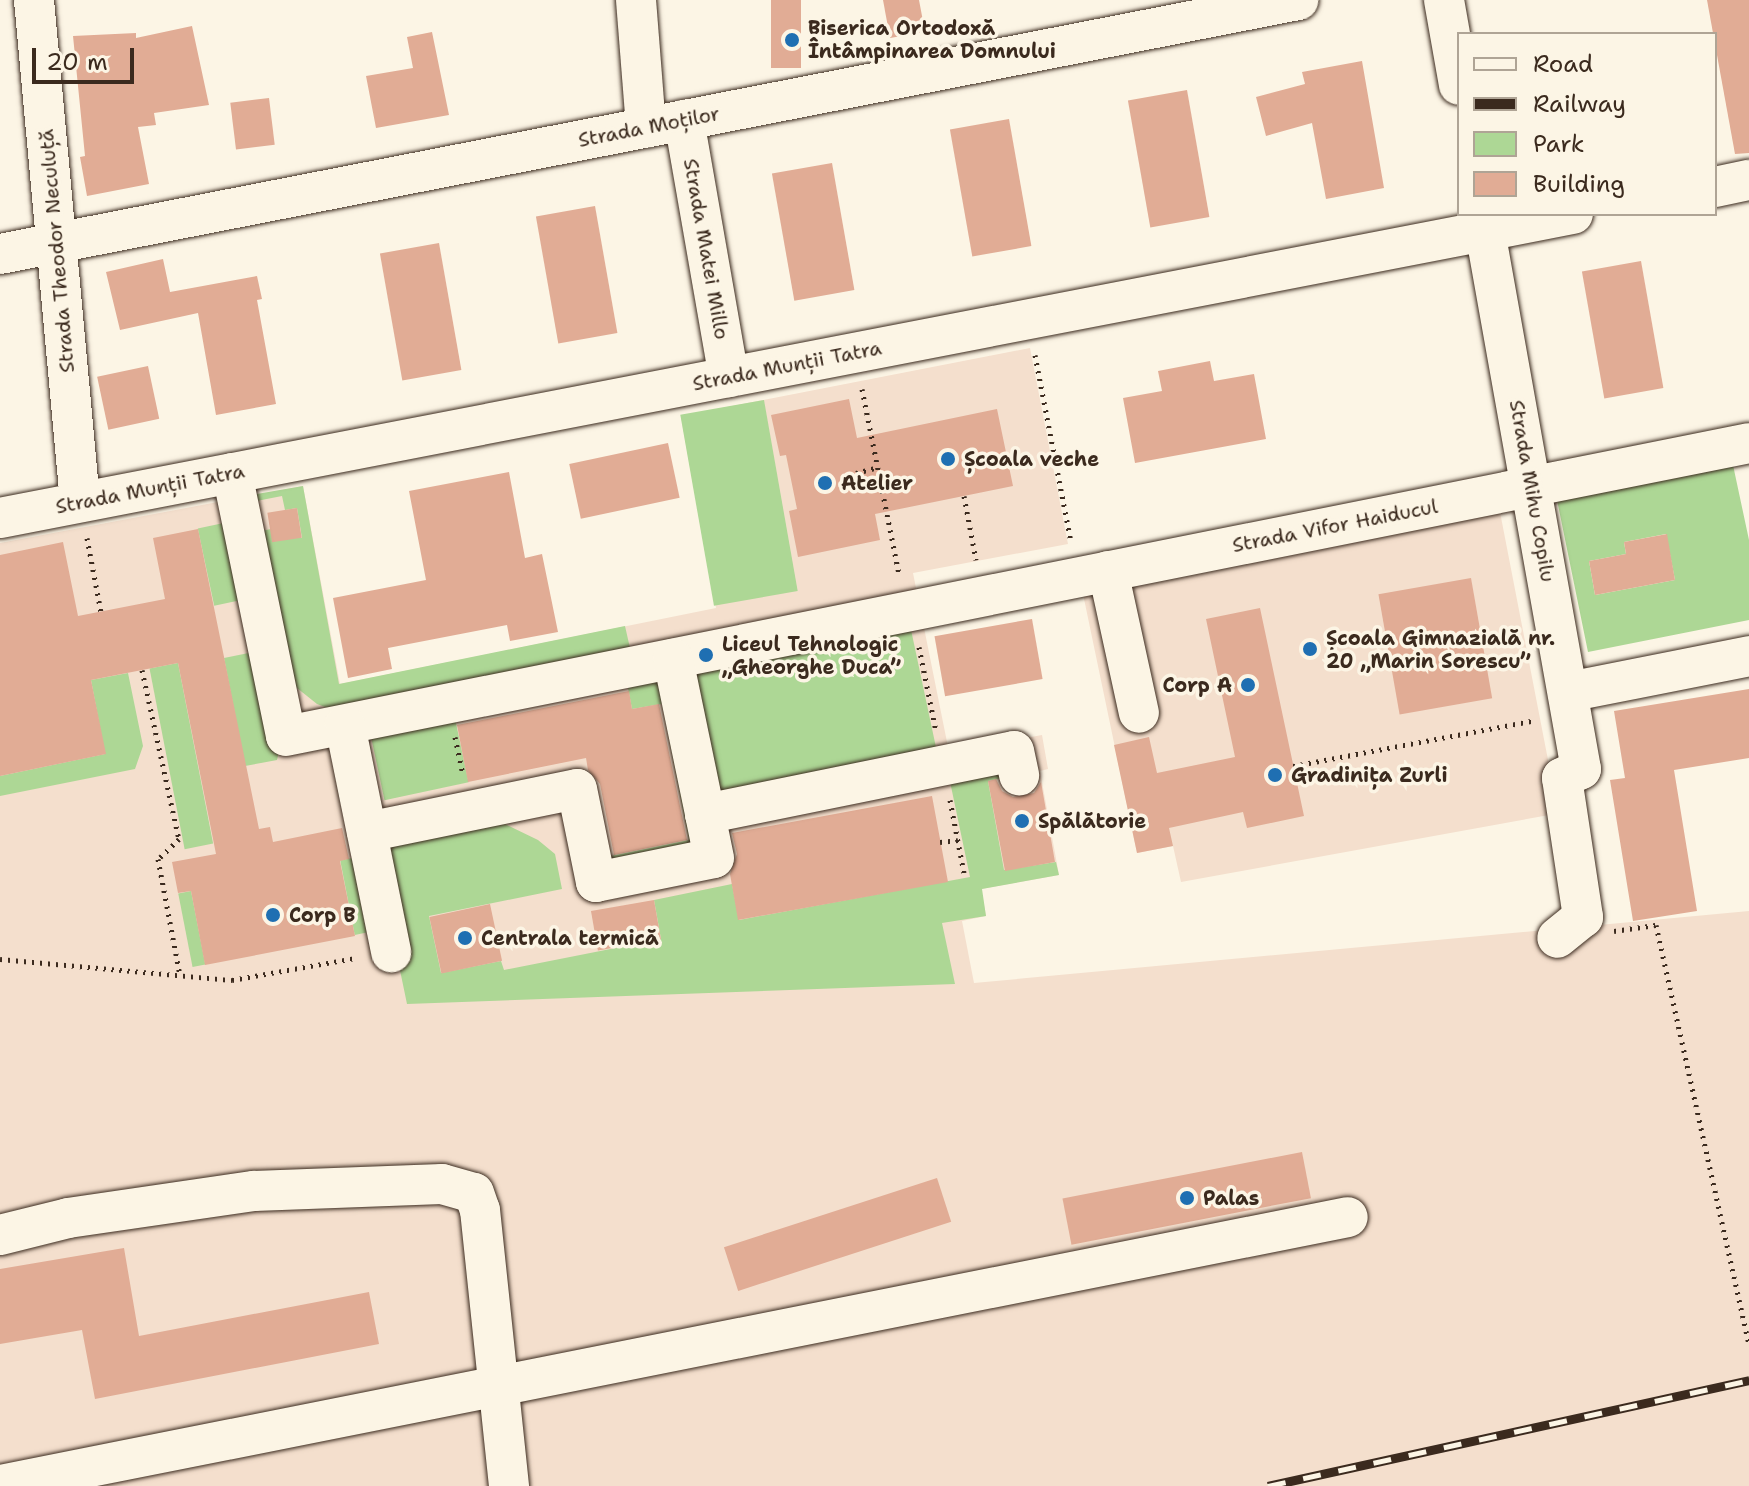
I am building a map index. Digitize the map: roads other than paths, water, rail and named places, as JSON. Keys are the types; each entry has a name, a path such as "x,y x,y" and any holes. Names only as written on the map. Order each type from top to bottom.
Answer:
{"street":[{"name":"Strada Theodor Neculuță","path":"34,0 80,502"},
{"name":"Strada Matei Millo","path":"636,0 729,377"},
{"name":"Strada Moților","path":"0,254 1298,0"},
{"path":"1444,0 1457,74"},
{"path":"1717,187 1749,180"},
{"name":"Strada Munții Tatra","path":"0,518 1027,319 1484,222 1551,216"},
{"name":"Strada Mihu Copilu","path":"1484,222 1581,769 1562,778 1583,917 1557,938"},
{"name":"Strada Vifor Haiducul","path":"232,473 286,736 1749,443"},
{"path":"1093,574 1139,713"},
{"path":"1570,703 1749,656"},
{"path":"367,832 577,789 596,882 714,858 673,659"},
{"path":"345,725 391,952"},
{"path":"705,814 1014,751 1019,775"},
{"path":"0,1235 68,1218 254,1191 442,1184 474,1193 480,1210 509,1486"},
{"path":"0,1485 1348,1217"}],"railway":[{"path":"1268,1486 1749,1380"}],"place":[{"name":"Biserica Ortodoxă Întâmpinarea Domnului","path":"792,40"},
{"name":"Școala veche","path":"948,459"},
{"name":"Atelier","path":"825,483"},
{"name":"Școala Gimnazială nr. 20 „Marin Sorescu”","path":"1310,649"},
{"name":"Liceul Tehnologic „Gheorghe Duca”","path":"706,655"},
{"name":"Corp A","path":"1248,685"},
{"name":"Gradinița Zurli","path":"1275,775"},
{"name":"Spălătorie","path":"1022,821"},
{"name":"Corp B","path":"273,915"},
{"name":"Centrala termică","path":"465,938"},
{"name":"Palas","path":"1187,1198"}]}
